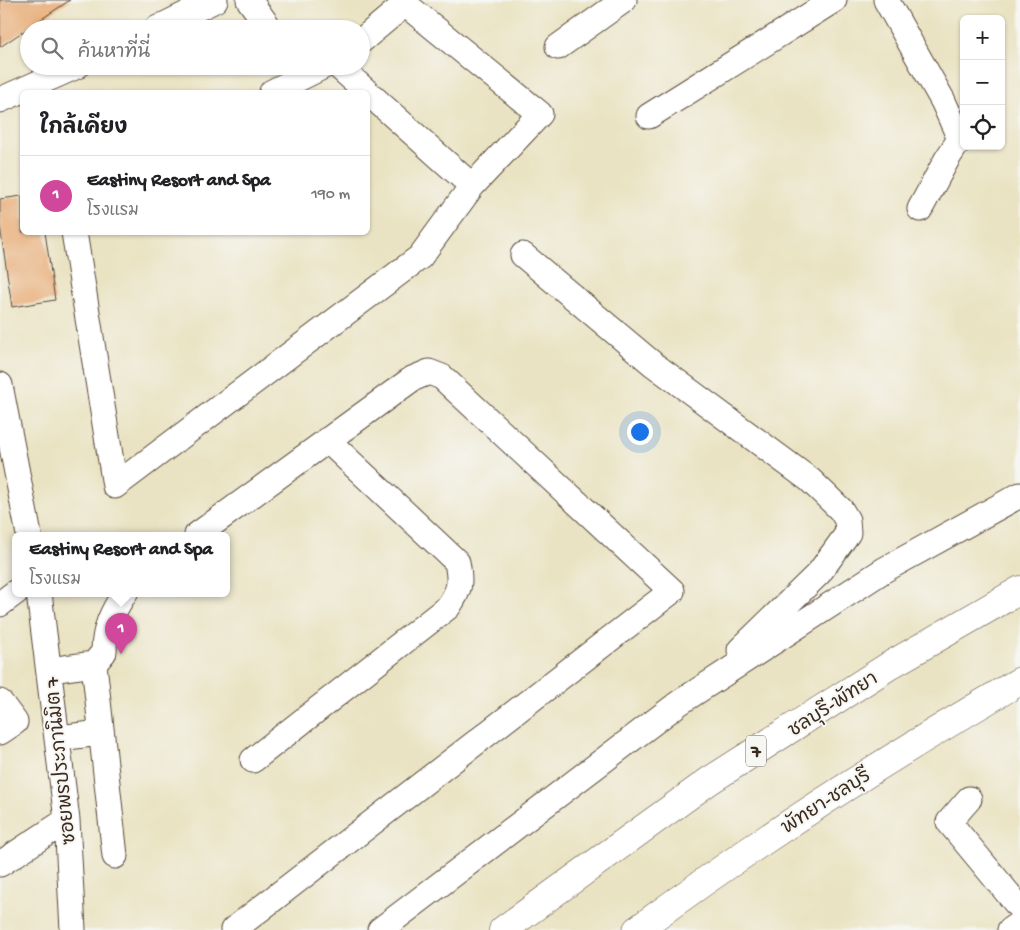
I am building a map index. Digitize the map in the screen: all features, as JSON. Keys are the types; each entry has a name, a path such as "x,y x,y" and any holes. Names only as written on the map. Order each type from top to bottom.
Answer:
{"highway":[{"name":"ชลบุรี-พัทยา","path":"503,930 710,781 892,664 1020,590"},
{"name":"พัทยา-ชลบุรี","path":"637,930 717,870 894,755 1020,681"}],"street":[{"path":"174,20 215,0"},
{"path":"249,0 263,20"},
{"path":"558,47 624,0"},
{"path":"649,116 834,0"},
{"path":"886,0 943,101 960,139 946,159 920,209"},
{"path":"74,235 115,486 420,257 472,186 540,114 405,4 370,33"},
{"path":"23,90 57,75"},
{"path":"275,90 300,75"},
{"path":"348,75 365,90"},
{"path":"0,100 20,91"},
{"path":"370,95 472,186"},
{"path":"523,255 653,364 810,480 841,510 847,520 848,534 820,573 744,645 724,673"},
{"path":"201,532 412,378 429,372 442,377 672,591 232,930"},
{"path":"0,385 3,416 28,532"},
{"path":"253,760 448,607 458,592 460,576 457,562 327,440"},
{"path":"380,930 679,703 884,570 1020,495"},
{"path":"0,604 12,595"},
{"name":"ซอยพรประภานิมิต 7","path":"40,597 67,820 73,930"},
{"path":"50,670 94,664 104,652 104,636 109,620 123,597"},
{"path":"94,664 115,856"},
{"path":"0,702 15,722 0,732"},
{"path":"58,738 102,733"},
{"path":"969,799 949,822 1020,908"},
{"path":"0,864 67,820"},
{"path":"1010,930 1020,923"}],"building":[{"path":"0,0 70,0 40,20 20,20 20,34 0,47"},
{"path":"20,196 20,235 45,235 55,300 12,307 0,226 0,199"}],"place":[{"name":"Eastiny Resort and Spa","path":"121,654"}]}
